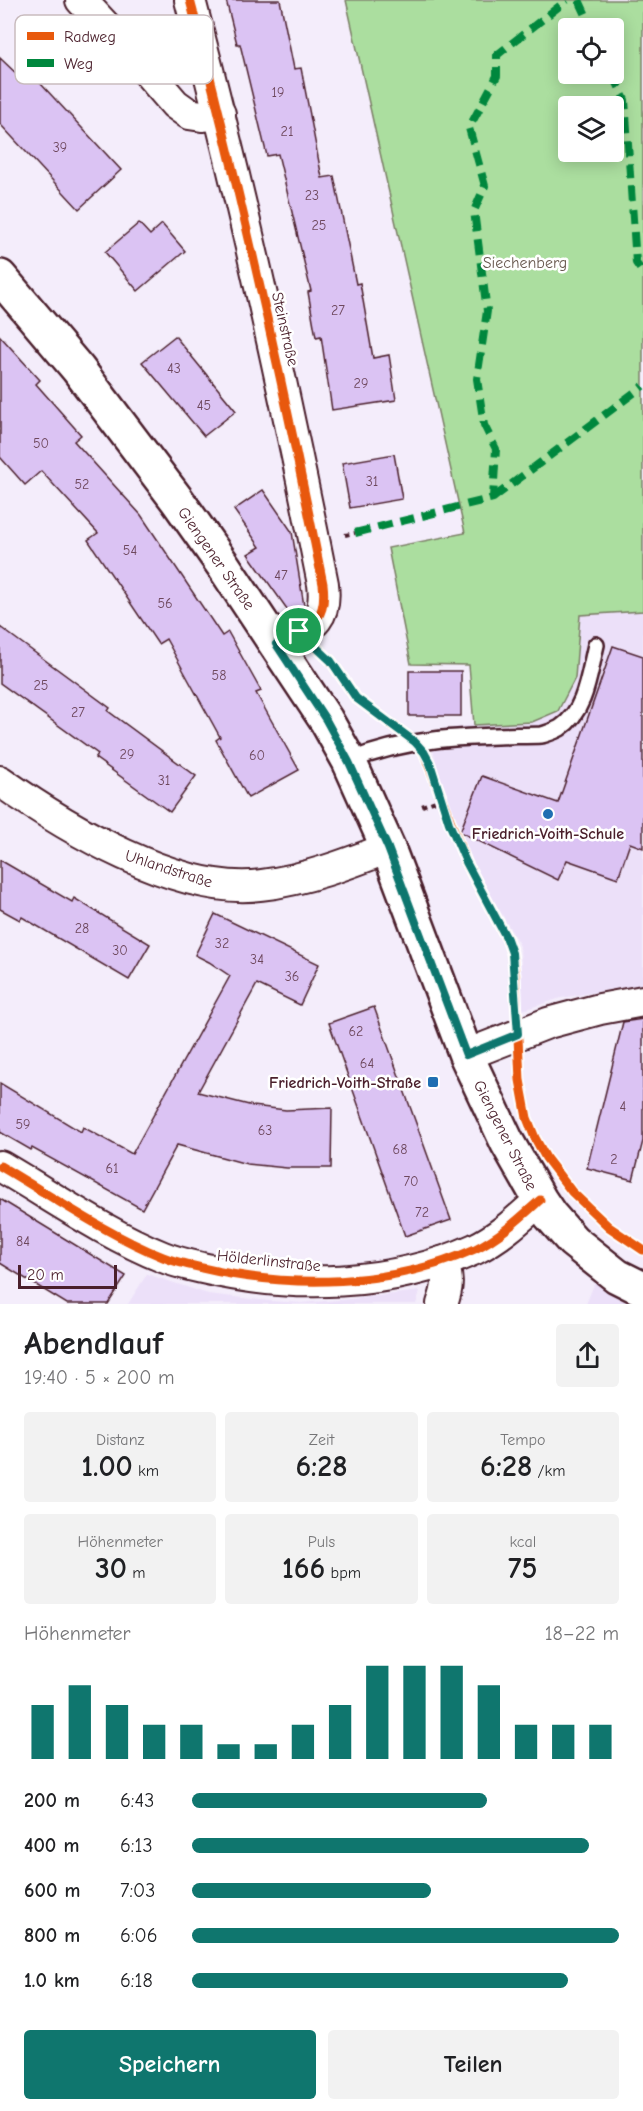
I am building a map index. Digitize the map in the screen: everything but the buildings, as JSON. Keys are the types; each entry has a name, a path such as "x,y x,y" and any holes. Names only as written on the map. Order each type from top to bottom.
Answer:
{"main road":[{"name":"Giengener Straße","path":"0,277 78,369 177,500 326,720 349,762 388,848 466,1055 507,1142 540,1200 573,1241 617,1276 643,1289"}],"street":[{"path":"81,0 95,15"},
{"name":"Steinstraße","path":"190,0 194,15"},
{"path":"158,84 175,104 189,114 202,116 220,114"},
{"name":"Steinstraße","path":"212,84 277,357 324,596 321,615 314,622 276,644"},
{"name":"Uhlandstraße","path":"0,781 35,806 104,845 143,863 209,883 260,886 294,880 388,848"},
{"path":"466,1055 548,1023 600,1009 643,1002"},
{"name":"Hölderlinstraße","path":"0,1166 142,1248 165,1258 219,1272 282,1280 336,1281 392,1274 442,1262 495,1238 540,1200"},
{"path":"442,1262 447,1274 448,1287 442,1304"}],"lane":[{"path":"349,762 375,750 429,739 542,735 559,729 573,716 581,702 596,645"}],"path":[{"path":"422,806 441,798"}],"shaded area":[{"name":"Friedrich-Voith-Schule","path":"643,611 643,984 561,998 523,1010 520,946 473,863 445,796 428,731 474,725 532,722 575,678 579,615"},
{"path":"147,1274 208,1294 301,1303 420,1291 416,1304 128,1304"},
{"path":"595,1282 624,1299 635,1304 586,1304"}],"green space":[{"name":"Siechenberg","path":"346,0 643,0 643,611 580,615 575,678 558,711 532,722 474,725 469,665 411,664 388,548 465,533"}],"marked path":[{"path":"355,533 493,498 496,449 484,425 477,379 487,311 474,211 485,186 469,128 497,76 497,55 567,0"},
{"path":"579,0 587,18"},
{"path":"618,84 625,100 636,263 643,273"},
{"path":"493,498 643,386"}],"cycle path":[{"path":"190,0 194,15"},
{"path":"211,84 261,291 323,584 324,598 318,617 306,628 276,644"},
{"path":"299,631 331,661 356,698 415,742 424,752 466,862 507,939 512,953 520,1080 527,1118 535,1138 546,1158 572,1192 609,1227 643,1250"},
{"path":"0,1166 100,1226 163,1257 236,1275 271,1279 341,1281 410,1271 443,1262 493,1239 540,1200"}],"place":[{"name":"Friedrich-Voith-Schule","path":"548,814"},
{"name":"Friedrich-Voith-Straße","path":"433,1082"}],"route":[{"path":"299,631 331,661 356,698 415,742 430,763 449,823 512,953 518,1034 466,1055 388,848 349,762 326,720 276,644 299,631"}]}
